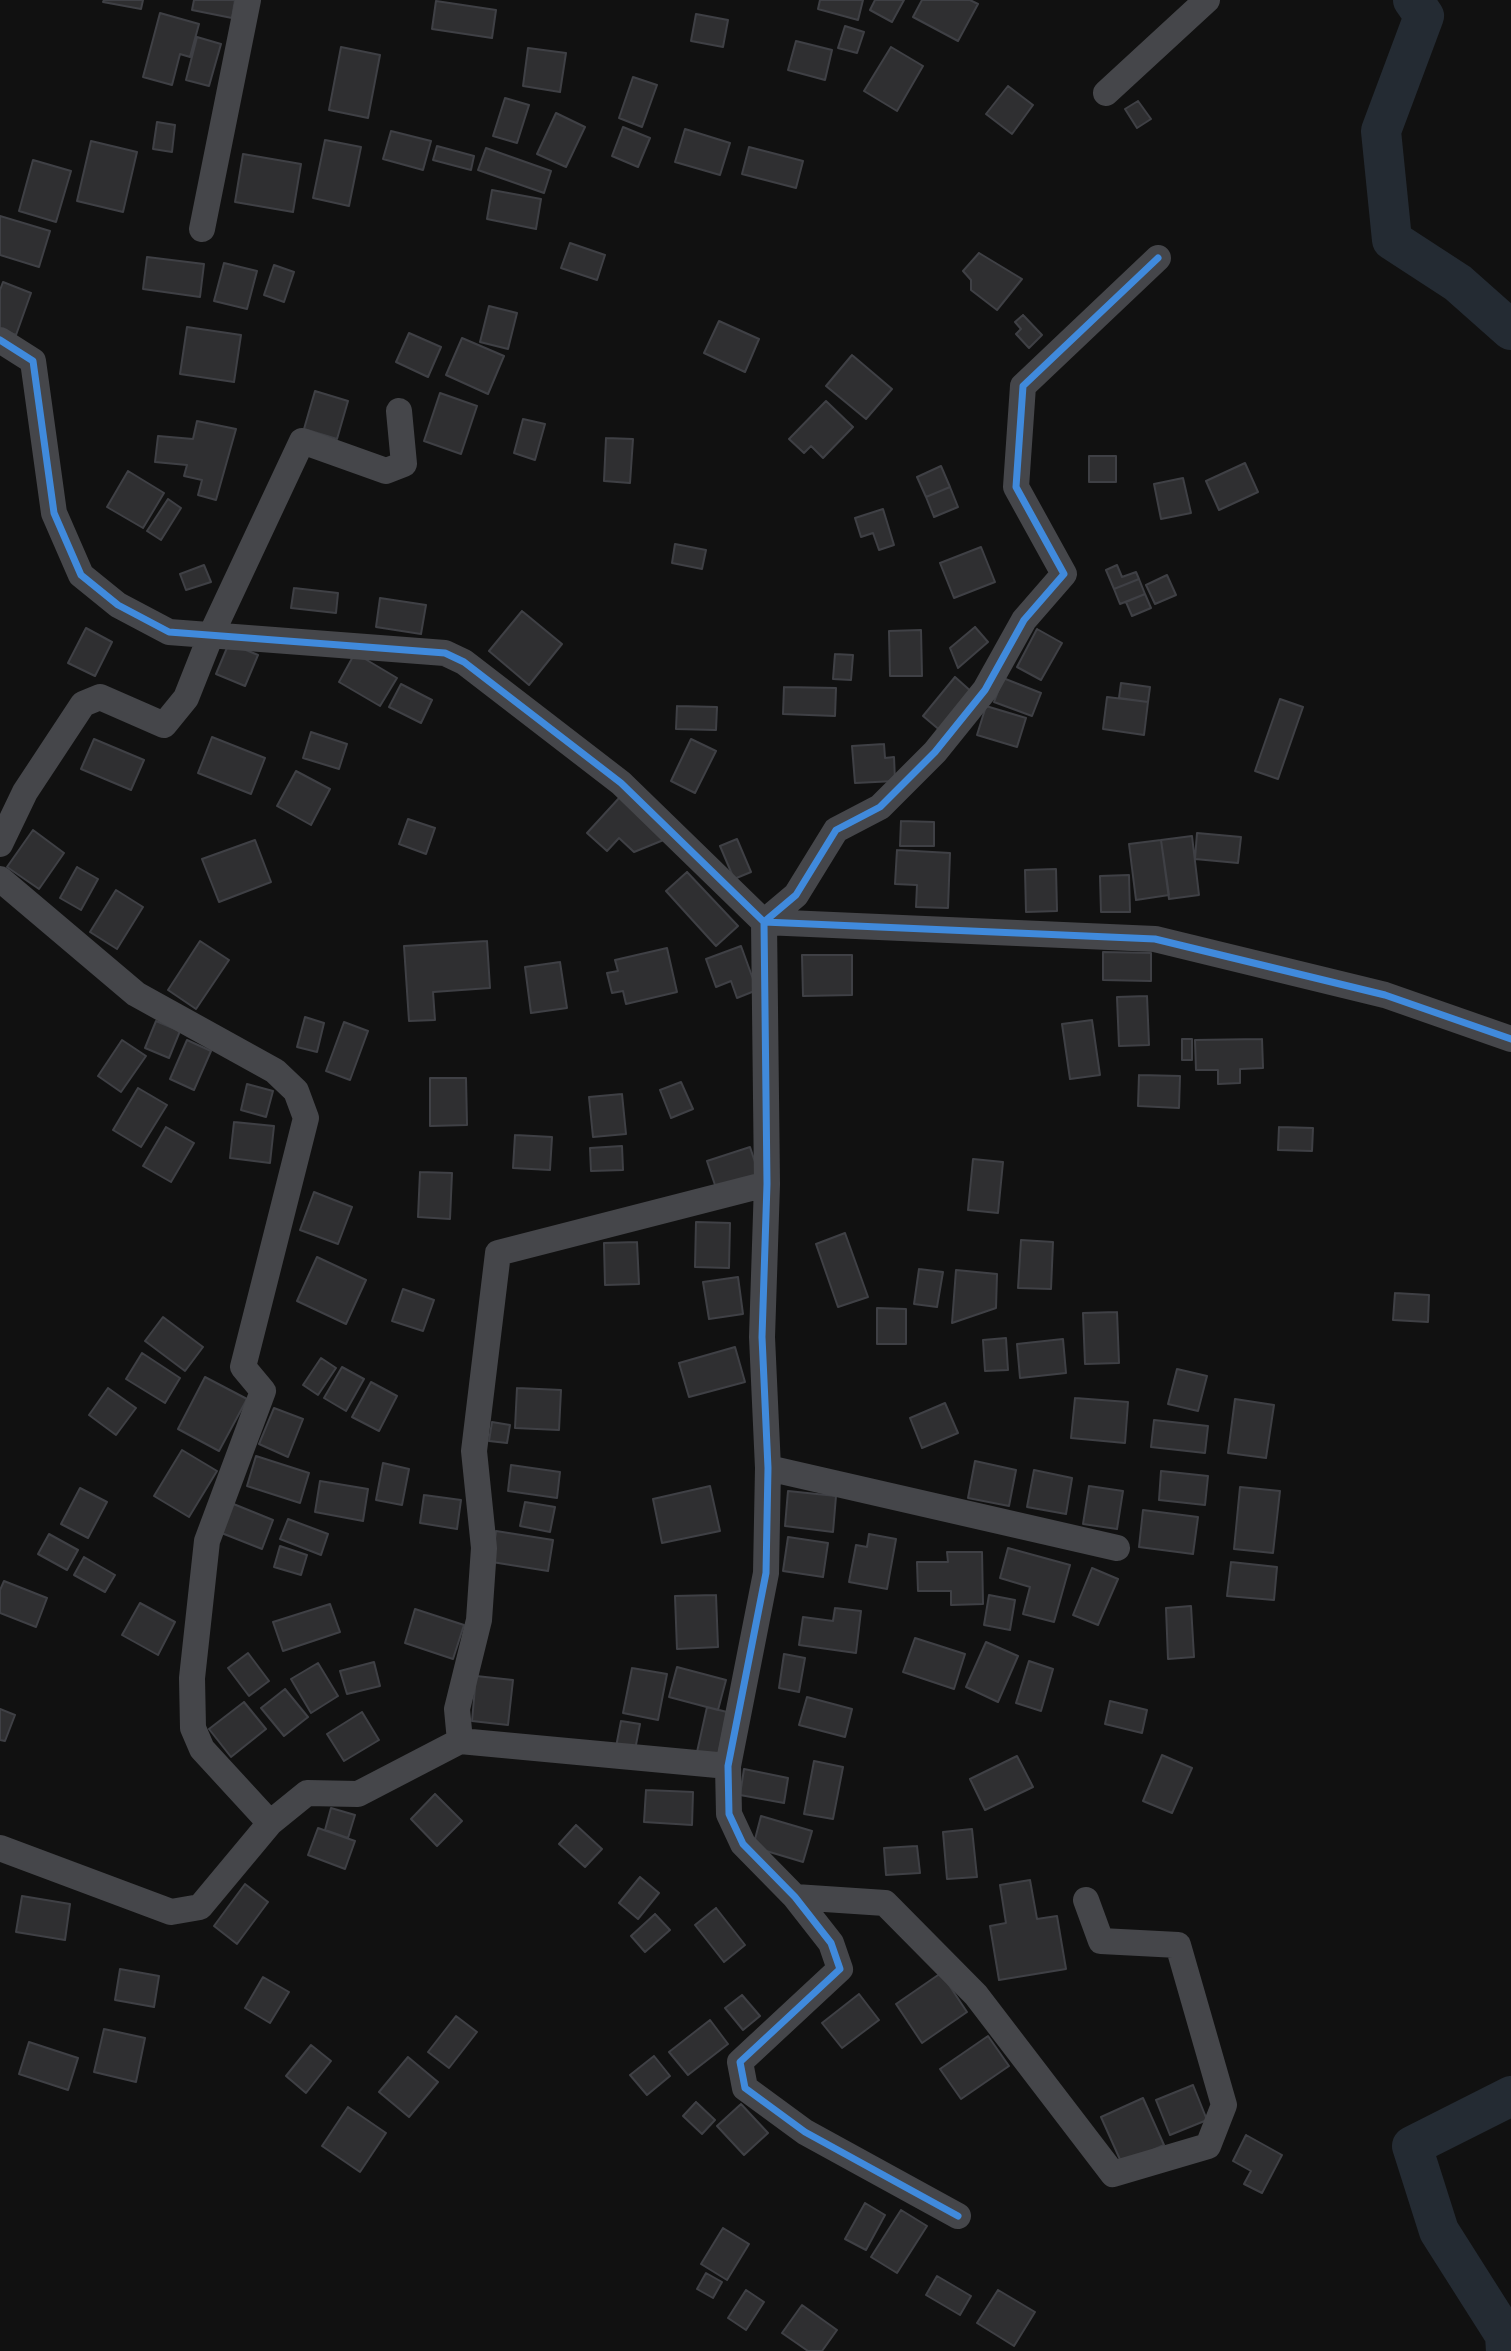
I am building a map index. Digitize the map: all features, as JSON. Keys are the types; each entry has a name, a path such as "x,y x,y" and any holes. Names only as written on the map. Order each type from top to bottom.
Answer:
{"street":[{"path":"202,229 248,0"},
{"path":"1106,93 1207,0"},
{"path":"764,922 796,895 836,830 880,807 935,752 985,690 1024,620 1064,574 1016,487 1023,386 1158,258"},
{"path":"0,340 33,361 54,513 81,575 118,606 169,632 445,653 464,662 621,783 764,922 1155,939 1385,995 1511,1039"},
{"path":"0,844 25,792 83,704 100,697 164,725 186,698 211,635 302,441 386,471 404,464 399,411"},
{"path":"0,879 136,994 275,1071 296,1091 306,1118 243,1367 263,1391 207,1541 192,1678 193,1728 202,1749 270,1823"},
{"path":"764,922 767,1184 762,1337 768,1468 766,1573 728,1766 729,1814 743,1844 795,1897 831,1943 840,1969 740,2062 745,2088 805,2132 958,2216"},
{"path":"460,1741 457,1709 479,1620 484,1548 474,1451 498,1253 767,1184"},
{"path":"768,1468 1117,1548"},
{"path":"0,1848 171,1912 200,1907 270,1823 307,1793 358,1794 460,1741 728,1766"},
{"path":"795,1897 886,1903 976,1995 1113,2174 1208,2146 1224,2105 1178,1945 1101,1941 1086,1900"}],"building":[{"path":"143,0 141,9 103,2"},
{"path":"194,0 235,0 232,18 192,10"},
{"path":"820,0 863,0 858,20 818,9"},
{"path":"875,0 904,0 892,22 870,10"},
{"path":"922,0 970,0 978,4 958,41 913,17"},
{"path":"436,1 496,10 492,38 432,29"},
{"path":"160,13 199,24 190,57 180,54 172,85 143,77"},
{"path":"696,14 728,20 723,47 691,41"},
{"path":"845,26 864,32 857,53 838,48"},
{"path":"197,37 221,44 209,86 186,80"},
{"path":"796,41 832,50 825,80 788,70"},
{"path":"341,47 380,55 368,118 329,110"},
{"path":"891,47 923,66 897,111 864,91"},
{"path":"528,48 566,53 560,92 523,86"},
{"path":"633,77 657,85 642,127 619,118"},
{"path":"1008,86 1033,105 1012,134 986,114"},
{"path":"505,98 529,105 517,143 493,136"},
{"path":"1138,101 1151,119 1137,128 1125,109"},
{"path":"556,113 585,127 566,167 537,154"},
{"path":"157,122 175,125 172,152 153,149"},
{"path":"623,127 650,138 638,167 612,156"},
{"path":"685,129 730,143 720,175 675,162"},
{"path":"391,131 431,141 423,170 383,159"},
{"path":"325,140 361,147 349,206 313,198"},
{"path":"91,141 137,152 123,212 77,201"},
{"path":"437,146 474,156 471,170 433,160"},
{"path":"749,147 803,161 796,188 742,174"},
{"path":"486,148 551,171 544,193 478,170"},
{"path":"243,154 301,164 293,212 235,202"},
{"path":"33,160 71,171 56,222 19,211"},
{"path":"492,190 541,199 536,229 487,219"},
{"path":"0,216 50,231 39,267 0,255"},
{"path":"570,243 605,255 597,280 561,268"},
{"path":"979,253 1022,279 997,310 971,290 971,280 963,271"},
{"path":"147,257 204,264 200,297 143,289"},
{"path":"224,263 257,271 247,309 214,301"},
{"path":"274,265 294,272 284,302 264,295"},
{"path":"3,282 31,293 16,335 0,329 0,290"},
{"path":"489,306 517,313 508,349 480,342"},
{"path":"1023,315 1042,335 1029,348 1016,334 1021,329 1015,322"},
{"path":"719,321 759,339 745,372 704,353"},
{"path":"187,327 241,335 234,382 180,374"},
{"path":"409,333 441,347 428,377 396,362"},
{"path":"462,338 504,356 488,394 446,375"},
{"path":"852,355 892,389 866,419 826,386"},
{"path":"315,391 348,401 337,439 304,429"},
{"path":"440,393 477,406 461,454 424,441"},
{"path":"826,401 853,427 823,458 811,446 804,453 789,439"},
{"path":"523,419 545,424 535,460 514,453"},
{"path":"197,421 236,429 216,500 198,495 202,480 184,476 187,465 155,462 158,436 193,439"},
{"path":"606,438 633,439 630,483 604,481"},
{"path":"1089,456 1116,456 1116,482 1089,482"},
{"path":"1245,463 1258,492 1219,510 1206,481"},
{"path":"941,466 950,487 926,497 917,477"},
{"path":"128,471 164,493 143,528 107,507"},
{"path":"1183,478 1191,513 1161,519 1154,484"},
{"path":"950,487 958,507 934,517 926,497"},
{"path":"168,499 181,508 161,540 147,531"},
{"path":"883,509 894,545 879,550 873,533 861,537 855,518"},
{"path":"675,544 706,550 702,569 672,563"},
{"path":"981,547 995,582 954,598 940,563"},
{"path":"204,565 211,582 186,590 180,574"},
{"path":"1117,565 1122,577 1136,572 1139,579 1114,589 1106,570"},
{"path":"1167,575 1176,595 1155,604 1146,585"},
{"path":"1139,579 1145,594 1120,604 1114,589"},
{"path":"294,588 338,593 336,613 291,608"},
{"path":"1145,594 1151,608 1132,616 1126,602"},
{"path":"380,598 426,605 421,634 376,627"},
{"path":"522,611 562,644 529,685 489,651"},
{"path":"975,627 988,642 958,668 950,648"},
{"path":"86,628 112,642 95,676 68,663"},
{"path":"1037,629 1062,643 1041,680 1017,667"},
{"path":"921,630 922,676 890,676 889,631"},
{"path":"229,643 258,655 245,686 216,674"},
{"path":"355,653 397,678 380,706 339,682"},
{"path":"835,654 853,655 851,680 833,679"},
{"path":"955,677 974,694 942,732 923,716"},
{"path":"1003,678 1041,693 1032,716 994,702"},
{"path":"1121,683 1150,687 1148,702 1119,698"},
{"path":"401,684 432,700 421,723 389,707"},
{"path":"784,687 836,688 835,716 783,714"},
{"path":"1107,697 1148,702 1144,735 1103,729"},
{"path":"1280,699 1303,707 1278,779 1255,771"},
{"path":"677,706 717,707 716,730 676,729"},
{"path":"986,706 1026,718 1017,747 977,735"},
{"path":"311,732 347,744 339,769 303,758"},
{"path":"212,737 265,758 251,794 198,773"},
{"path":"94,739 144,760 131,790 81,769"},
{"path":"691,739 716,751 695,793 671,781"},
{"path":"884,744 885,758 894,757 895,781 855,783 852,746"},
{"path":"296,771 330,789 311,825 277,806"},
{"path":"620,797 666,839 634,852 619,838 607,851 587,833"},
{"path":"408,819 435,828 426,854 399,844"},
{"path":"901,821 934,822 934,846 900,846"},
{"path":"33,830 64,853 39,889 7,867"},
{"path":"1197,833 1241,837 1238,863 1195,859"},
{"path":"1192,836 1199,895 1169,899 1161,840"},
{"path":"737,839 751,872 734,879 720,846"},
{"path":"255,840 271,882 219,902 202,859"},
{"path":"1161,840 1169,895 1136,900 1129,844"},
{"path":"897,850 950,853 948,908 916,907 917,885 895,884"},
{"path":"77,867 98,879 81,910 60,898"},
{"path":"1056,869 1057,911 1026,912 1025,870"},
{"path":"687,872 738,926 716,946 666,891"},
{"path":"1129,875 1130,912 1101,912 1100,876"},
{"path":"116,890 143,907 117,949 90,932"},
{"path":"200,941 229,960 196,1009 168,990"},
{"path":"487,941 490,988 433,992 435,1020 409,1021 404,946"},
{"path":"741,946 757,990 737,998 731,981 716,987 706,959"},
{"path":"667,948 677,992 626,1004 623,991 612,993 607,973 618,971 615,960"},
{"path":"1103,952 1151,953 1151,981 1103,980"},
{"path":"802,955 852,955 852,995 803,996"},
{"path":"560,962 567,1008 531,1013 525,967"},
{"path":"1147,996 1149,1045 1119,1046 1117,997"},
{"path":"305,1017 324,1023 317,1052 297,1047"},
{"path":"1092,1020 1100,1075 1070,1079 1062,1024"},
{"path":"156,1021 180,1031 169,1058 145,1048"},
{"path":"344,1022 368,1031 350,1080 326,1071"},
{"path":"1182,1039 1192,1039 1192,1060 1182,1060"},
{"path":"1262,1039 1263,1068 1240,1069 1240,1083 1218,1084 1218,1070 1196,1070 1195,1040"},
{"path":"122,1040 146,1056 121,1092 98,1076"},
{"path":"187,1040 211,1051 194,1090 170,1079"},
{"path":"1139,1075 1180,1076 1179,1108 1138,1106"},
{"path":"430,1078 466,1078 467,1125 430,1126"},
{"path":"681,1082 693,1109 671,1118 660,1090"},
{"path":"247,1084 273,1091 266,1117 241,1110"},
{"path":"138,1088 167,1105 141,1147 113,1130"},
{"path":"622,1094 626,1134 593,1137 589,1097"},
{"path":"234,1122 274,1126 270,1163 230,1158"},
{"path":"166,1127 194,1143 171,1182 143,1166"},
{"path":"1279,1127 1313,1128 1312,1151 1278,1150"},
{"path":"515,1135 552,1137 550,1170 513,1168"},
{"path":"622,1146 623,1170 591,1171 590,1148"},
{"path":"750,1147 760,1177 717,1191 707,1161"},
{"path":"973,1159 1003,1162 998,1213 968,1210"},
{"path":"420,1172 452,1173 450,1219 418,1217"},
{"path":"314,1192 352,1207 338,1244 300,1230"},
{"path":"696,1222 730,1223 729,1268 695,1267"},
{"path":"845,1233 868,1297 838,1307 816,1244"},
{"path":"1021,1240 1053,1242 1051,1289 1018,1288"},
{"path":"637,1242 639,1284 605,1285 604,1243"},
{"path":"317,1257 366,1280 346,1324 297,1301"},
{"path":"919,1269 943,1272 937,1307 914,1304"},
{"path":"956,1270 997,1274 996,1308 952,1323"},
{"path":"738,1277 743,1314 709,1319 703,1282"},
{"path":"403,1289 434,1300 423,1331 392,1321"},
{"path":"1395,1293 1429,1295 1428,1322 1393,1320"},
{"path":"877,1308 906,1309 906,1344 877,1344"},
{"path":"1117,1312 1119,1363 1085,1364 1083,1313"},
{"path":"163,1317 203,1347 185,1371 145,1341"},
{"path":"1006,1338 1008,1370 985,1371 983,1340"},
{"path":"1063,1339 1066,1373 1020,1378 1017,1344"},
{"path":"735,1347 745,1382 689,1397 679,1363"},
{"path":"142,1353 180,1378 165,1403 126,1379"},
{"path":"321,1358 336,1368 318,1395 303,1385"},
{"path":"342,1367 364,1379 346,1411 324,1398"},
{"path":"1177,1369 1207,1376 1198,1411 1168,1404"},
{"path":"205,1377 247,1399 219,1451 178,1429"},
{"path":"371,1382 397,1396 379,1431 352,1417"},
{"path":"108,1388 136,1408 116,1435 89,1415"},
{"path":"517,1388 561,1390 559,1430 515,1428"},
{"path":"1075,1398 1128,1402 1125,1443 1071,1438"},
{"path":"1235,1399 1274,1405 1266,1458 1228,1453"},
{"path":"945,1403 958,1433 922,1448 910,1418"},
{"path":"274,1408 303,1419 288,1457 259,1444"},
{"path":"1154,1420 1208,1426 1205,1453 1151,1447"},
{"path":"492,1422 510,1425 507,1443 489,1441"},
{"path":"182,1450 217,1471 189,1517 154,1496"},
{"path":"256,1456 309,1473 300,1503 247,1486"},
{"path":"975,1461 1016,1470 1009,1506 968,1498"},
{"path":"383,1463 409,1469 402,1505 376,1500"},
{"path":"511,1465 560,1472 557,1498 508,1491"},
{"path":"1034,1470 1072,1478 1066,1514 1027,1507"},
{"path":"1161,1471 1208,1476 1205,1505 1159,1500"},
{"path":"320,1481 368,1489 363,1521 315,1512"},
{"path":"710,1486 720,1531 662,1543 653,1499"},
{"path":"1089,1486 1123,1491 1117,1529 1083,1524"},
{"path":"1240,1487 1280,1491 1273,1553 1234,1549"},
{"path":"80,1488 107,1502 88,1538 61,1524"},
{"path":"788,1491 836,1496 833,1532 785,1526"},
{"path":"424,1495 461,1500 457,1529 420,1523"},
{"path":"525,1502 555,1507 550,1532 520,1526"},
{"path":"231,1503 273,1520 262,1549 219,1532"},
{"path":"1143,1510 1198,1517 1193,1554 1139,1547"},
{"path":"288,1519 328,1534 321,1555 280,1539"},
{"path":"496,1531 553,1540 548,1571 492,1562"},
{"path":"49,1534 78,1550 67,1570 38,1554"},
{"path":"869,1534 896,1539 887,1589 849,1582 856,1545 867,1547"},
{"path":"788,1537 828,1543 823,1577 783,1571"},
{"path":"280,1546 307,1555 301,1575 274,1567"},
{"path":"1008,1548 1070,1565 1054,1622 1023,1614 1030,1587 1000,1578"},
{"path":"947,1552 982,1552 983,1604 951,1605 951,1591 918,1591 917,1562 948,1562"},
{"path":"84,1557 115,1575 105,1592 74,1575"},
{"path":"1231,1562 1277,1567 1274,1600 1227,1596"},
{"path":"1092,1568 1118,1579 1098,1625 1073,1615"},
{"path":"4,1581 47,1598 36,1627 0,1613 0,1590"},
{"path":"716,1595 718,1647 677,1649 675,1596"},
{"path":"989,1595 1015,1600 1010,1630 984,1625"},
{"path":"140,1603 175,1622 158,1655 122,1635"},
{"path":"330,1604 340,1632 283,1651 273,1622"},
{"path":"1191,1606 1194,1657 1168,1659 1166,1608"},
{"path":"835,1608 861,1611 856,1653 799,1645 803,1617 833,1621"},
{"path":"415,1609 464,1625 453,1659 405,1643"},
{"path":"915,1638 965,1654 954,1689 903,1672"},
{"path":"986,1642 1018,1656 998,1702 966,1687"},
{"path":"248,1653 269,1681 249,1696 228,1668"},
{"path":"784,1654 805,1658 799,1692 779,1688"},
{"path":"1029,1661 1053,1669 1041,1711 1016,1703"},
{"path":"374,1662 380,1686 347,1694 340,1671"},
{"path":"318,1663 338,1696 311,1713 291,1679"},
{"path":"677,1667 726,1680 718,1710 669,1697"},
{"path":"632,1668 667,1674 658,1720 623,1713"},
{"path":"476,1676 513,1680 508,1725 472,1721"},
{"path":"285,1689 308,1717 284,1736 261,1708"},
{"path":"807,1697 852,1709 845,1737 799,1725"},
{"path":"1110,1701 1147,1710 1142,1733 1105,1724"},
{"path":"244,1702 266,1729 231,1757 209,1729"},
{"path":"707,1707 727,1712 718,1756 697,1752"},
{"path":"0,1709 15,1715 5,1741 0,1740"},
{"path":"362,1712 379,1740 344,1761 327,1734"},
{"path":"621,1721 640,1724 635,1750 616,1747"},
{"path":"1162,1755 1192,1768 1172,1813 1143,1801"},
{"path":"1017,1756 1033,1787 985,1810 970,1779"},
{"path":"814,1761 843,1767 833,1819 804,1814"},
{"path":"744,1769 788,1778 784,1803 740,1795"},
{"path":"646,1790 693,1792 692,1825 644,1822"},
{"path":"435,1794 462,1821 437,1846 411,1819"},
{"path":"331,1808 355,1815 348,1838 325,1830"},
{"path":"761,1816 812,1831 803,1862 753,1847"},
{"path":"576,1825 602,1849 585,1867 559,1844"},
{"path":"318,1828 355,1841 345,1869 308,1855"},
{"path":"972,1829 977,1877 947,1879 943,1832"},
{"path":"917,1846 920,1873 886,1875 884,1848"},
{"path":"640,1877 659,1893 638,1919 619,1903"},
{"path":"1030,1880 1037,1919 1057,1916 1066,1969 999,1980 990,1926 1006,1923 1000,1885"},
{"path":"245,1884 268,1902 237,1944 214,1926"},
{"path":"22,1896 70,1904 65,1940 16,1932"},
{"path":"716,1908 745,1945 724,1962 695,1925"},
{"path":"655,1914 670,1930 645,1952 631,1936"},
{"path":"120,1969 159,1976 154,2007 115,2000"},
{"path":"941,1973 967,2012 922,2043 896,2004"},
{"path":"263,1977 289,1992 270,2023 245,2008"},
{"path":"859,1994 879,2020 842,2048 822,2023"},
{"path":"742,1995 760,2016 743,2030 725,2008"},
{"path":"456,2016 477,2032 449,2068 428,2052"},
{"path":"710,2020 728,2044 688,2075 669,2052"},
{"path":"104,2029 145,2038 136,2082 94,2072"},
{"path":"988,2036 1009,2066 961,2099 940,2069"},
{"path":"29,2042 78,2058 68,2090 19,2074"},
{"path":"311,2045 331,2061 306,2093 286,2076"},
{"path":"654,2056 670,2076 647,2095 630,2075"},
{"path":"408,2057 438,2082 409,2117 379,2092"},
{"path":"1193,2085 1207,2120 1170,2135 1156,2100"},
{"path":"1143,2098 1164,2145 1122,2164 1101,2117"},
{"path":"696,2102 715,2120 702,2134 683,2116"},
{"path":"741,2104 768,2133 744,2155 717,2126"},
{"path":"348,2107 386,2133 360,2172 322,2146"},
{"path":"1246,2135 1282,2155 1262,2193 1244,2184 1251,2171 1233,2161"},
{"path":"865,2203 885,2215 866,2250 845,2239"},
{"path":"901,2210 927,2226 897,2273 871,2257"},
{"path":"723,2228 749,2244 727,2280 701,2264"},
{"path":"706,2273 722,2282 713,2298 697,2289"},
{"path":"937,2276 971,2296 960,2315 926,2295"},
{"path":"746,2290 764,2302 746,2330 728,2318"},
{"path":"998,2290 1035,2312 1014,2346 977,2323"},
{"path":"802,2305 837,2330 822,2351 808,2351 782,2333"}],"waterway":[{"path":"1413,0 1424,16 1381,131 1392,240 1458,283 1511,330"},
{"path":"1506,2351 1505,2335 1439,2231 1412,2146 1511,2096"}],"cycle path":[{"path":"958,2216 805,2132 745,2088 740,2062 840,1969 831,1943 795,1897 743,1844 729,1814 728,1766 766,1573 768,1468 762,1337 767,1184 764,922 796,895 836,830 880,807 935,752 985,690 1024,620 1064,574 1016,487 1023,386 1158,258"},
{"path":"0,340 33,361 54,513 81,575 118,605 169,632 445,653 464,662 621,783 764,922 1155,939 1385,995 1511,1039"}]}
